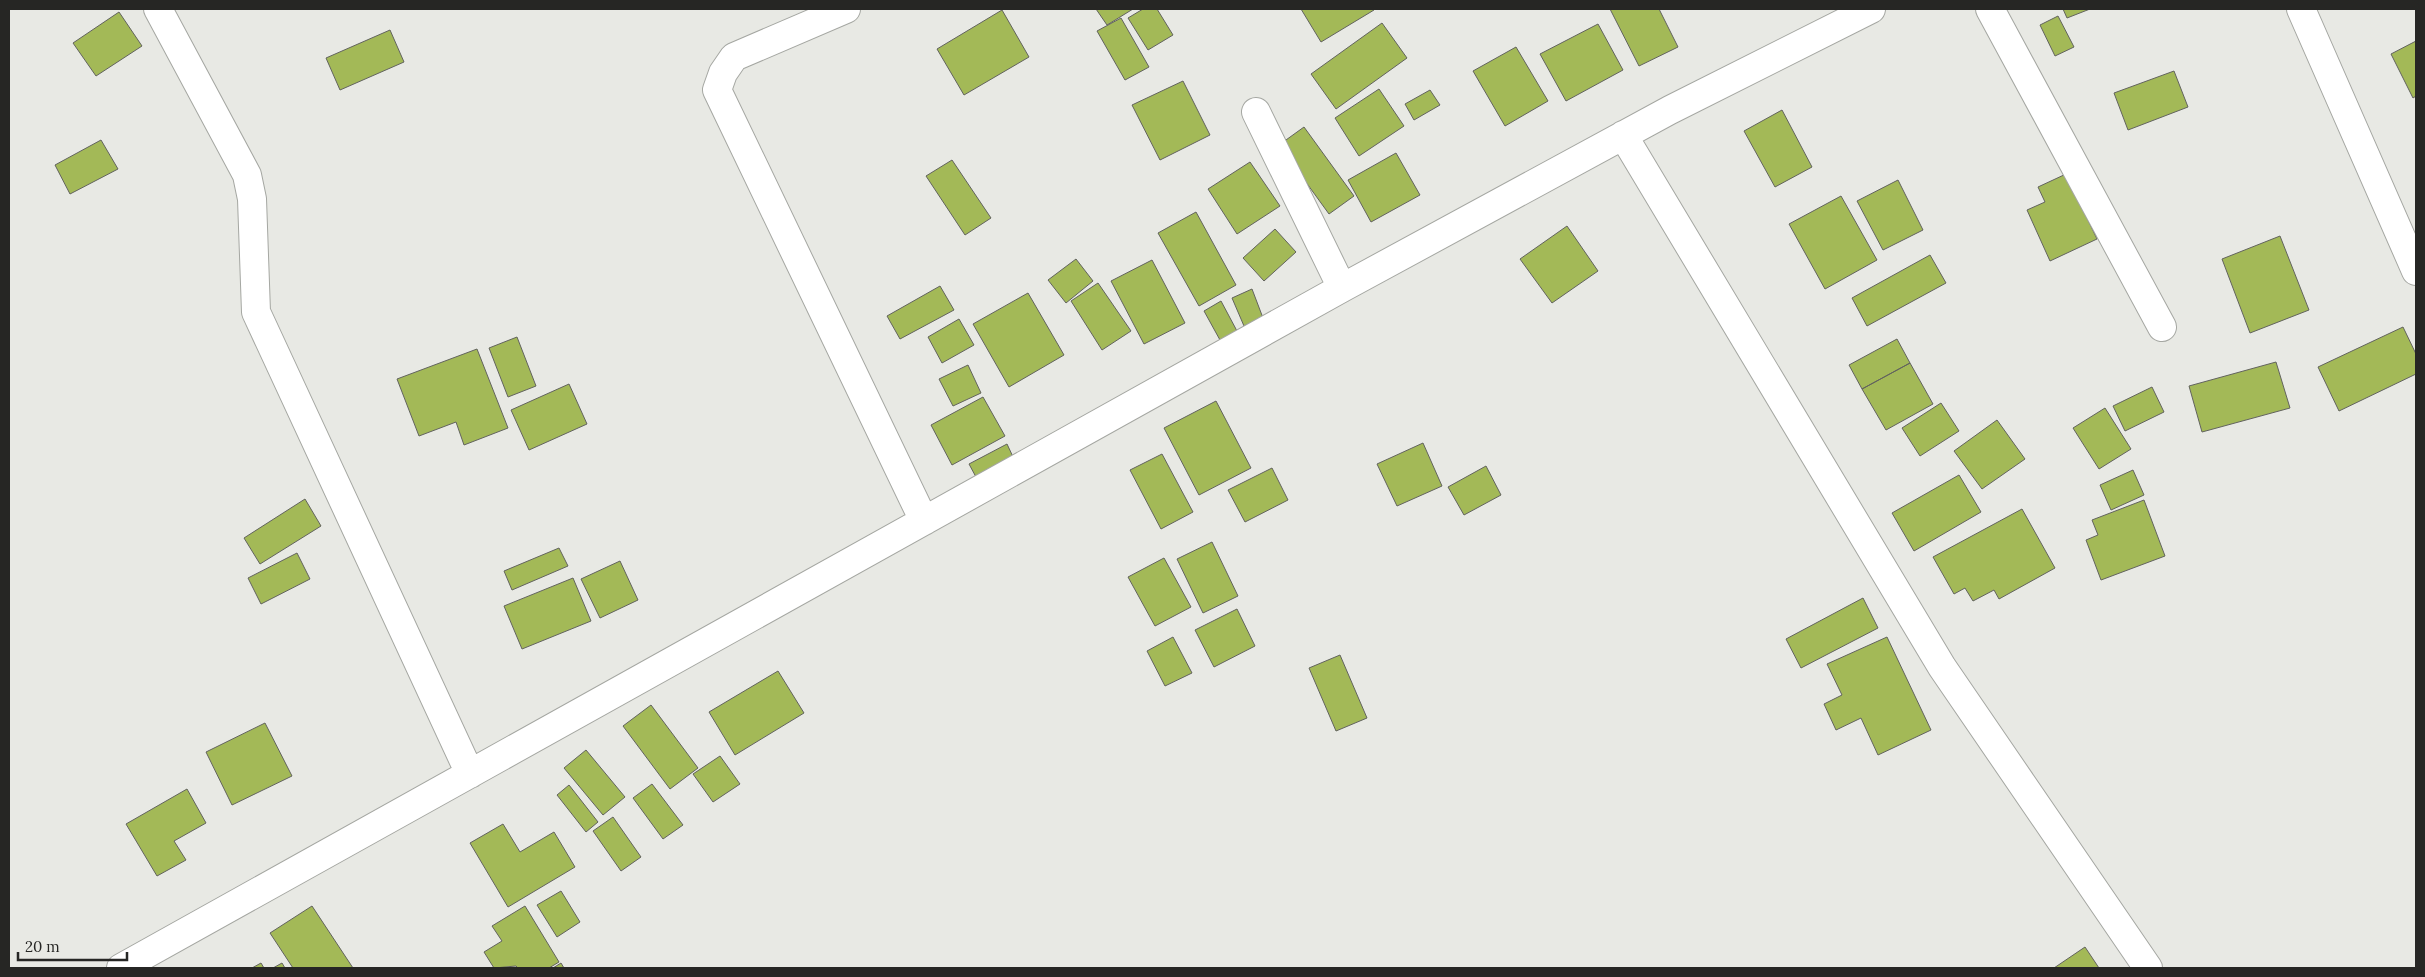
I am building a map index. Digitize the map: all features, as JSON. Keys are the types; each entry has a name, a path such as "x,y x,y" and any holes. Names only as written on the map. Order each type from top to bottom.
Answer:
{"street":[{"path":"158,9 247,175 252,198 256,312 470,774"},
{"path":"846,9 734,57 723,73 717,90 924,521"},
{"path":"121,968 1342,288 1623,136 1871,9"},
{"path":"1990,9 2162,327"},
{"path":"2301,9 2416,271"},
{"path":"1256,112 1342,288"},
{"path":"1623,136 1942,667 2148,968"}],"building":[{"path":"1096,9 1133,9 1107,25"},
{"path":"1143,9 1157,9 1173,35 1148,50 1128,18"},
{"path":"1301,9 1373,9 1374,10 1321,42"},
{"path":"1610,9 1659,9 1678,47 1639,66"},
{"path":"2063,9 2090,9 2067,18"},
{"path":"1002,10 1029,57 964,95 937,49"},
{"path":"119,12 142,46 96,76 73,43"},
{"path":"2058,16 2074,47 2055,56 2040,25"},
{"path":"1121,18 1149,67 1125,80 1097,31"},
{"path":"1382,23 1407,58 1336,109 1311,74"},
{"path":"1598,24 1623,70 1566,101 1540,54"},
{"path":"390,30 404,62 340,90 326,58"},
{"path":"2416,41 2416,96 2413,98 2391,54"},
{"path":"1516,47 1548,101 1505,126 1473,71"},
{"path":"2174,71 2188,107 2128,130 2114,93"},
{"path":"1183,81 1210,135 1160,160 1132,105"},
{"path":"1379,89 1404,126 1359,156 1335,118"},
{"path":"1430,90 1440,105 1414,120 1405,104"},
{"path":"1782,110 1812,167 1775,187 1744,131"},
{"path":"1304,127 1354,196 1329,214 1279,145"},
{"path":"101,140 118,169 70,194 55,165"},
{"path":"1396,153 1420,195 1371,222 1348,180"},
{"path":"952,160 991,218 965,235 926,176"},
{"path":"1250,162 1280,206 1237,234 1208,189"},
{"path":"2066,174 2097,239 2050,261 2027,210 2045,202 2038,187"},
{"path":"1898,180 1923,230 1883,250 1857,201"},
{"path":"1841,196 1877,260 1825,289 1789,224"},
{"path":"1196,212 1236,285 1199,306 1158,233"},
{"path":"1567,226 1598,271 1552,303 1520,259"},
{"path":"1275,229 1296,252 1264,281 1243,258"},
{"path":"2280,236 2309,310 2250,333 2222,259"},
{"path":"1930,255 1946,283 1867,326 1852,298"},
{"path":"1076,259 1093,281 1066,303 1048,280"},
{"path":"1152,260 1185,323 1144,344 1111,281"},
{"path":"1098,283 1131,331 1102,350 1071,301"},
{"path":"940,286 954,310 900,339 887,316"},
{"path":"1252,289 1263,318 1244,326 1232,298"},
{"path":"1028,293 1064,355 1009,387 973,324"},
{"path":"1221,301 1237,331 1220,340 1204,311"},
{"path":"959,319 974,345 942,363 928,337"},
{"path":"2403,327 2416,354 2416,374 2339,411 2318,367"},
{"path":"517,337 536,386 508,397 489,348"},
{"path":"1897,339 1910,363 1862,389 1849,365"},
{"path":"477,349 508,428 464,445 456,422 419,436 397,379"},
{"path":"2276,362 2290,408 2202,432 2189,386"},
{"path":"1910,363 1933,404 1886,430 1862,389"},
{"path":"968,365 981,393 953,406 939,379"},
{"path":"569,384 587,424 529,450 511,410"},
{"path":"2152,387 2164,412 2125,431 2113,406"},
{"path":"983,397 1005,436 952,465 931,425"},
{"path":"1216,401 1251,468 1199,495 1164,428"},
{"path":"1941,403 1959,431 1920,456 1902,428"},
{"path":"2105,408 2131,449 2099,469 2073,428"},
{"path":"1997,420 2025,459 1982,489 1954,451"},
{"path":"1423,443 1442,486 1397,506 1377,464"},
{"path":"1007,444 1014,459 976,477 969,464"},
{"path":"1162,454 1193,512 1161,529 1130,470"},
{"path":"1486,466 1501,495 1464,515 1448,487"},
{"path":"1272,468 1288,500 1245,522 1228,490"},
{"path":"2133,470 2144,495 2111,510 2100,485"},
{"path":"1959,475 1981,512 1914,551 1892,513"},
{"path":"305,499 321,526 260,564 244,538"},
{"path":"2144,500 2165,556 2101,580 2086,540 2098,535 2092,520"},
{"path":"2022,509 2055,568 1999,599 1994,590 1973,601 1965,588 1954,594 1933,557"},
{"path":"1212,542 1238,596 1203,613 1177,559"},
{"path":"559,548 568,566 512,590 504,571"},
{"path":"297,553 310,579 261,604 248,578"},
{"path":"1164,558 1191,607 1155,626 1128,577"},
{"path":"620,561 638,600 600,618 581,579"},
{"path":"573,578 591,621 522,649 504,606"},
{"path":"1863,598 1878,628 1801,668 1786,639"},
{"path":"1237,609 1255,646 1214,667 1195,630"},
{"path":"1173,637 1192,673 1165,686 1147,651"},
{"path":"1887,637 1931,730 1878,755 1861,718 1836,730 1824,704 1842,695 1827,664"},
{"path":"1340,655 1367,718 1336,731 1309,668"},
{"path":"778,671 804,713 735,755 709,712"},
{"path":"651,705 698,768 670,789 623,726"},
{"path":"265,723 292,776 232,805 206,752"},
{"path":"586,750 625,797 603,815 564,768"},
{"path":"720,756 740,784 713,802 693,774"},
{"path":"652,784 683,825 663,839 633,798"},
{"path":"569,785 598,822 586,832 557,795"},
{"path":"187,789 206,823 174,841 186,860 157,876 126,824"},
{"path":"613,817 641,857 621,871 593,831"},
{"path":"503,824 520,852 554,832 575,867 508,907 470,843"},
{"path":"561,891 580,922 557,937 537,905"},
{"path":"312,906 353,968 293,968 270,933"},
{"path":"525,906 559,962 549,968 518,968 516,966 494,968 484,952 502,941 492,926"},
{"path":"2085,947 2099,968 2054,968"},
{"path":"261,963 264,968 252,968"},
{"path":"282,963 285,968 273,968"},
{"path":"561,963 564,968 553,968"}]}
